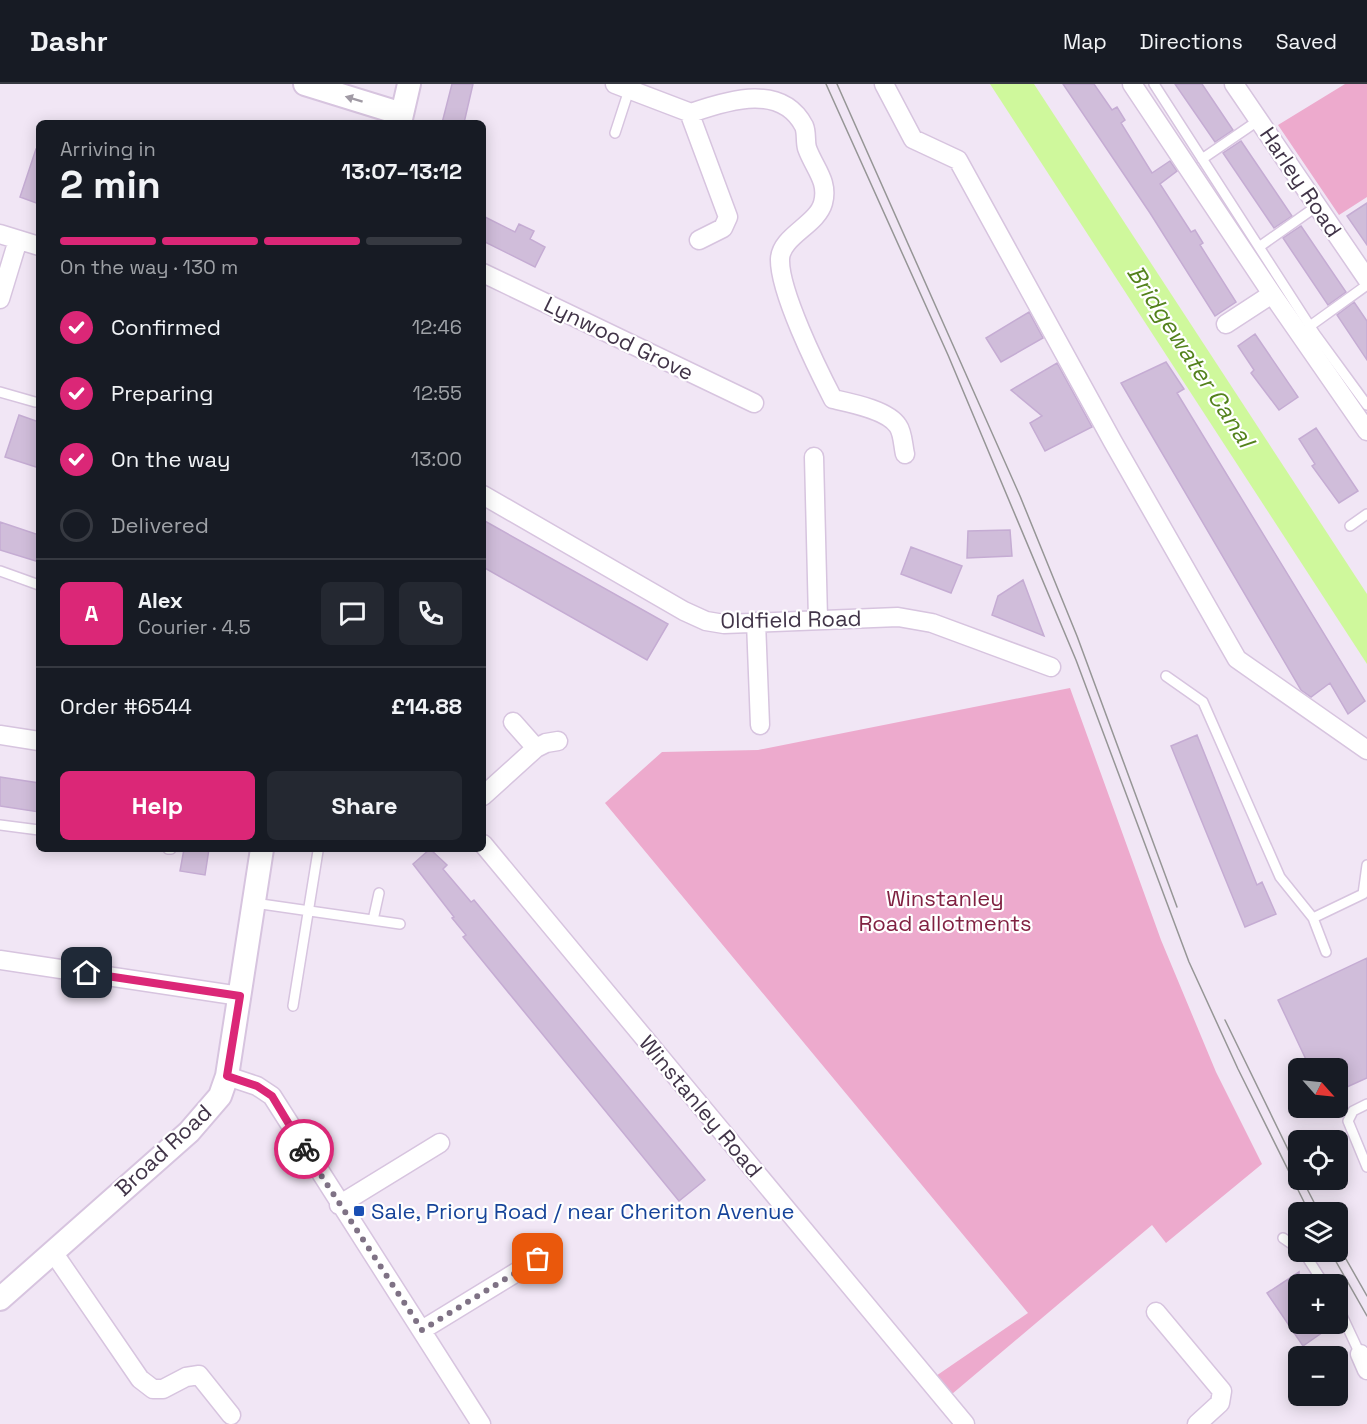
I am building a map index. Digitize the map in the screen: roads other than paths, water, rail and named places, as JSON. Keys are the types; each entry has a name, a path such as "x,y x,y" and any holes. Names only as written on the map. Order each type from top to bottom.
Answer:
{"street":[{"path":"306,84 401,119 409,84"},
{"path":"884,84 913,139 958,160 1037,306 1237,659 1367,750"},
{"path":"1132,84 1272,294 1367,431"},
{"name":"Harley Road","path":"1234,84 1367,279"},
{"path":"622,87 689,112 738,96 761,92 785,99 791,104 805,127 806,146 826,187 821,208 809,224 789,242 780,257 785,291 832,399 872,411 880,411 889,417 899,427 905,454"},
{"path":"689,112 728,217 723,228 699,240"},
{"path":"0,234 36,245"},
{"path":"0,299 18,240"},
{"name":"Lynwood Grove","path":"486,274 754,403"},
{"path":"1226,324 1272,294"},
{"path":"814,457 818,619"},
{"name":"Oldfield Road","path":"486,497 684,611 706,621 724,624 898,617 932,623 1051,667"},
{"path":"756,622 760,725"},
{"path":"513,722 536,748"},
{"path":"0,735 36,741"},
{"path":"486,793 536,748 546,742 558,741"},
{"name":"Winstanley Road","path":"486,847 965,1424"},
{"name":"Broad Road","path":"0,1299 189,1132 220,1096 227,1076 262,852"},
{"path":"0,960 240,996"},
{"path":"227,1076 257,1086 272,1096 339,1205 481,1424"},
{"path":"339,1205 440,1143"},
{"path":"53,1252 140,1379 153,1389 163,1389 186,1377 199,1375 231,1415"},
{"path":"422,1330 538,1259"},
{"path":"1156,1312 1222,1391 1220,1403 1197,1424"}],"lane":[{"path":"1154,84 1310,326 1366,403"},
{"path":"615,133 622,87"},
{"path":"1202,159 1259,120"},
{"path":"1259,247 1317,206"},
{"path":"1310,326 1367,285"},
{"path":"0,392 35,402"},
{"path":"1350,526 1367,514"},
{"path":"0,571 36,584"},
{"path":"1166,676 1203,702 1280,877 1313,918 1326,952"},
{"path":"0,825 36,830"},
{"path":"293,1006 310,913 318,852"},
{"path":"1313,918 1364,894 1367,865"},
{"path":"373,920 379,893"},
{"path":"254,903 310,913 400,924"},
{"path":"1367,1104 1353,1111 1348,1121 1367,1167"},
{"path":"1283,1238 1288,1241"},
{"path":"1348,1329 1363,1362"}],"water":[{"name":"Bridgewater Canal","path":"990,84 1034,84 1367,594 1367,664"}],"tram line":[{"path":"826,84 948,355 1076,660 1189,962 1238,1069 1304,1202"},
{"path":"837,84 1020,496 1077,636 1177,907"},
{"path":"1225,1020 1288,1149"},
{"path":"1308,1190 1314,1202"},
{"path":"1336,1262 1367,1316"},
{"path":"1348,1262 1367,1296"}],"place":[{"name":"Sale, Priory Road / near Cheriton Avenue","path":"359,1211"}],"park label":[{"name":"Winstanley Road allotments","path":"945,910"}]}
